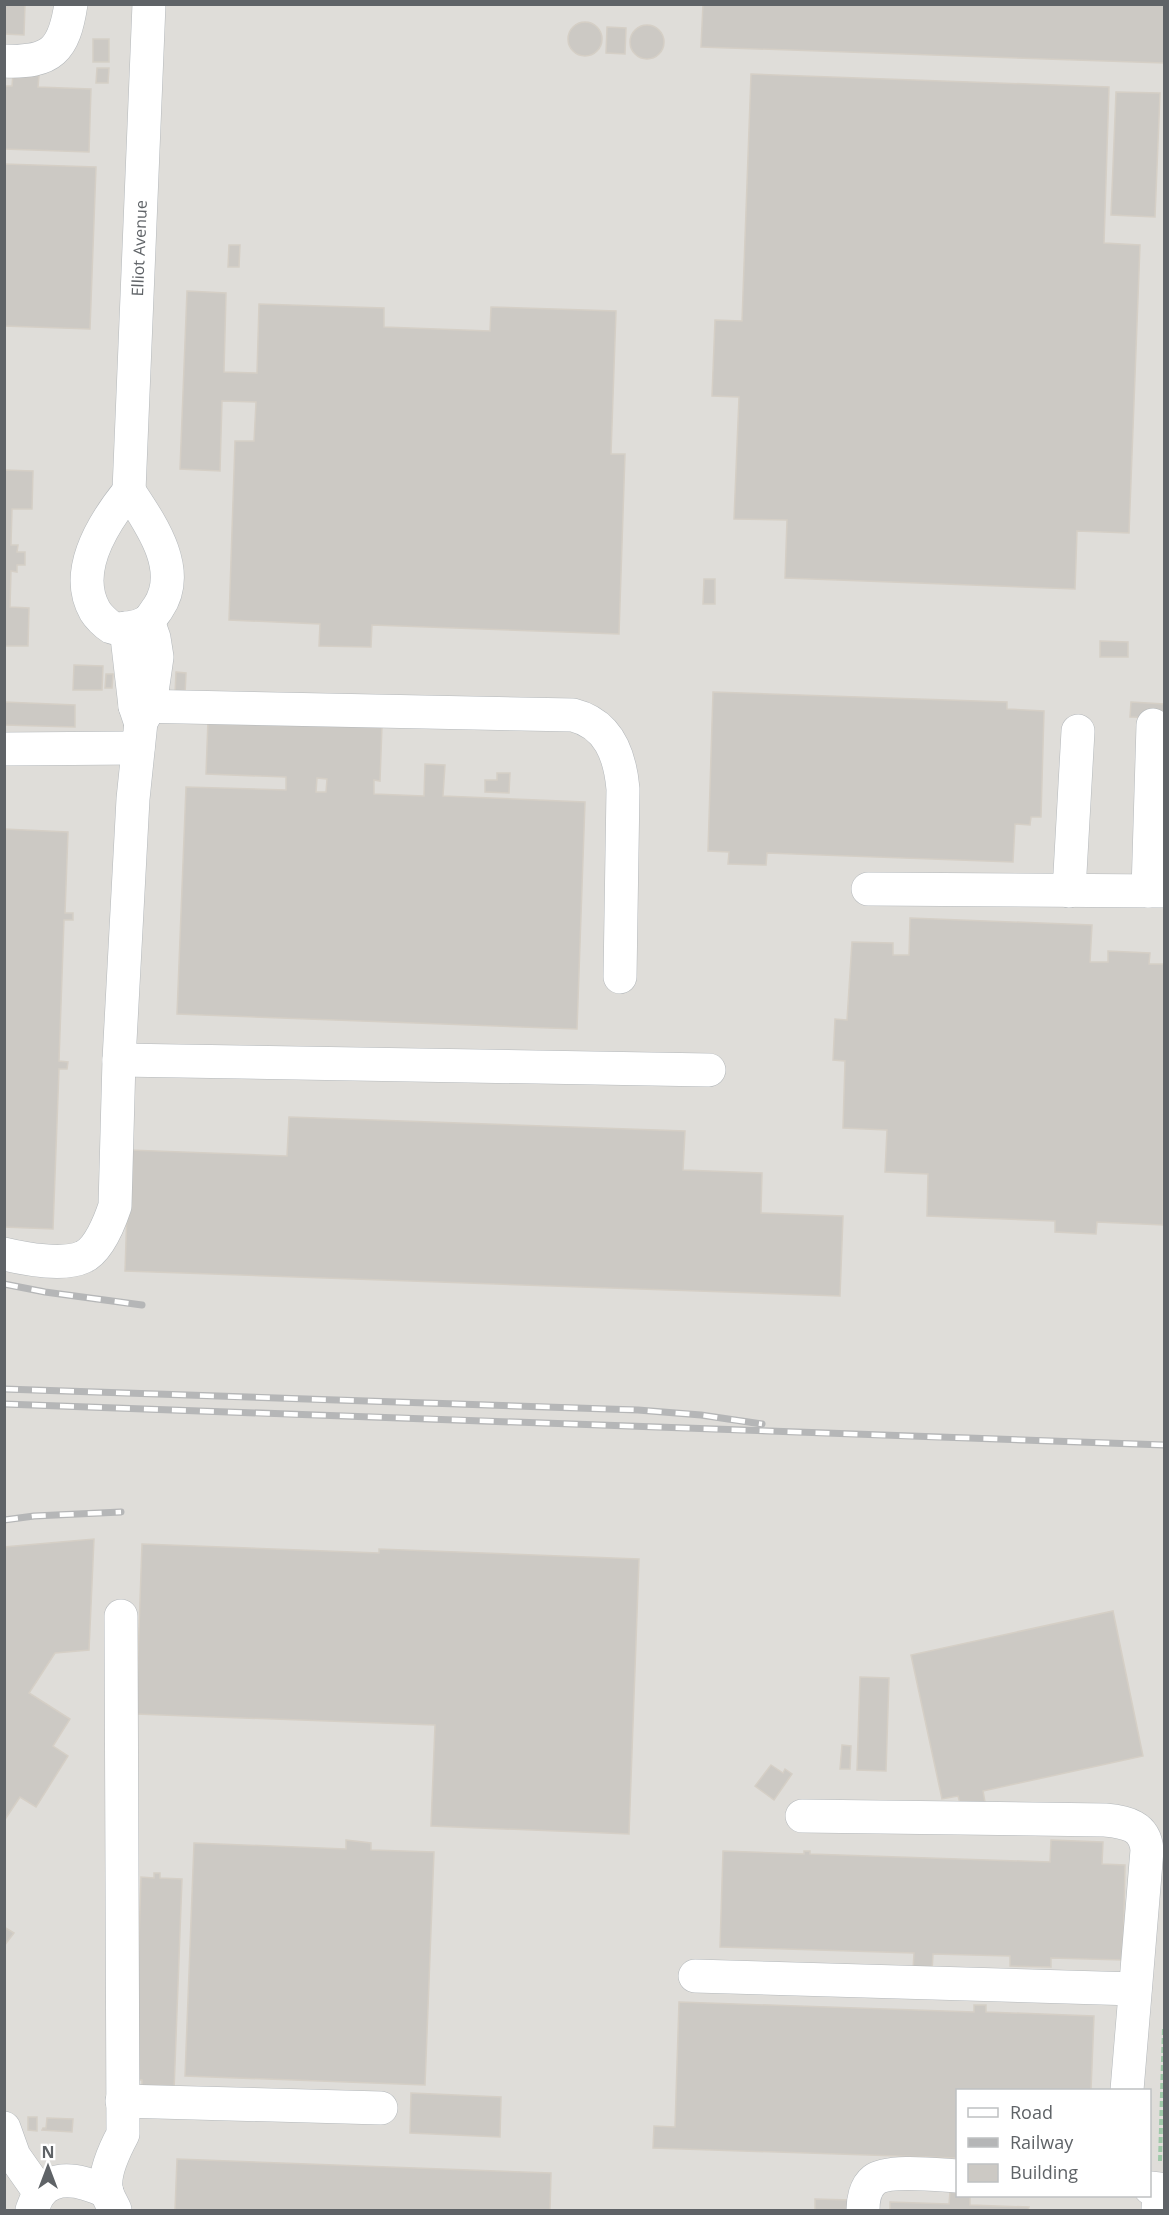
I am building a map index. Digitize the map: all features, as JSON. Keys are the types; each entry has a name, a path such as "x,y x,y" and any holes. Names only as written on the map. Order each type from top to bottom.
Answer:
{"street":[{"path":"4,61 21,62 45,56 60,45 67,30 71,4"},
{"name":"Elliot Avenue","path":"129,491 149,4"},
{"path":"129,491 152,527 162,550 167,570 167,587 163,601 137,624 112,627 98,615 90,602 86,585 90,560 98,539 114,509 129,491"},
{"path":"4,1254 29,1260 58,1261 84,1257 94,1248 108,1227 116,1206 119,1060 133,798 141,721 157,657 154,638 137,624"},
{"path":"4,749 141,721 573,715 586,718 605,733 617,758 621,773 623,789 620,977"},
{"path":"868,889 1156,891 1153,725"},
{"path":"1069,891 1078,731"},
{"path":"119,1060 709,1070"},
{"path":"111,2201 109,2169 113,2153 123,2134 121,1616"},
{"path":"802,1816 1105,1820 1118,1821 1139,1830 1146,1838 1147,1850 1126,2089"},
{"path":"695,1976 1135,1989"},
{"path":"122,2101 381,2108"},
{"path":"4,2128 14,2156 36,2202 57,2182 76,2181 88,2183 111,2201"},
{"path":"863,2211 868,2187 874,2180 888,2175 956,2176"}],"path":[{"path":"1155,2196 1164,2028"}],"shaded area":[{"path":"5,5 1164,5 1164,2210 5,2210"}],"building":[{"path":"4,4 25,4 24,35 4,34"},
{"path":"703,4 1164,4 1164,63 701,47"},
{"path":"585,22 597,27 602,39 597,51 585,56 573,51 568,39 573,27"},
{"path":"647,25 659,30 664,42 659,54 647,59 635,54 630,42 635,30"},
{"path":"607,27 626,28 625,54 606,53"},
{"path":"93,39 109,39 109,62 93,62"},
{"path":"97,68 109,68 108,83 96,83"},
{"path":"13,74 39,75 38,87 91,89 89,152 4,149 4,86 12,86"},
{"path":"751,74 1109,87 1104,243 1140,245 1129,533 1077,531 1075,589 785,578 787,520 734,519 739,397 712,396 715,320 742,321"},
{"path":"1116,92 1160,93 1155,217 1111,215"},
{"path":"4,164 96,167 90,329 4,326"},
{"path":"229,245 240,245 239,267 228,267"},
{"path":"187,291 226,293 224,372 257,373 259,304 384,308 384,327 490,331 491,307 616,311 611,454 625,454 619,634 372,625 371,647 319,646 320,624 229,620 235,441 254,441 256,402 222,401 220,471 180,469"},
{"path":"4,470 33,471 32,509 12,509 11,545 18,545 17,552 25,552 25,565 17,565 17,572 11,571 10,607 29,608 28,646 4,646"},
{"path":"704,579 715,579 715,604 703,604"},
{"path":"1100,641 1128,642 1128,657 1100,657"},
{"path":"74,665 103,666 102,690 73,690"},
{"path":"176,672 186,673 185,695 175,694"},
{"path":"106,674 113,674 112,688 105,688"},
{"path":"713,692 1007,702 1007,709 1044,711 1041,817 1031,817 1030,825 1015,824 1013,862 767,853 766,865 728,864 729,852 708,851"},
{"path":"4,702 75,705 75,727 4,725"},
{"path":"1131,702 1164,704 1164,718 1130,717"},
{"path":"208,720 382,726 380,781 374,780 374,794 424,796 425,764 445,765 443,796 585,802 577,1029 177,1014 186,787 286,790 286,777 206,774","holes":["317,778 327,779 326,792 316,792"]},
{"path":"497,773 510,773 509,793 485,792 485,780 497,780"},
{"path":"4,829 68,832 65,913 73,913 73,920 64,920 59,1061 68,1062 67,1069 59,1069 53,1229 4,1227"},
{"path":"910,918 1092,925 1090,962 1108,962 1108,951 1150,953 1149,964 1164,964 1163,1225 1097,1222 1096,1234 1055,1232 1055,1221 927,1216 928,1174 885,1172 887,1130 843,1128 845,1061 833,1060 835,1019 847,1020 852,942 893,943 893,955 909,955"},
{"path":"289,1117 685,1131 683,1170 762,1173 761,1213 843,1216 840,1296 125,1271 129,1150 287,1156"},
{"path":"94,1539 89,1650 55,1653 29,1693 70,1719 53,1746 68,1756 36,1807 20,1797 4,1821 4,1547"},
{"path":"142,1544 379,1553 379,1549 639,1559 629,1834 431,1826 435,1725 136,1714"},
{"path":"1113,1611 1143,1756 983,1791 985,1802 961,1807 958,1796 942,1799 911,1655"},
{"path":"860,1677 889,1678 886,1771 857,1770"},
{"path":"842,1745 851,1746 850,1769 840,1769"},
{"path":"771,1765 783,1773 785,1769 792,1774 774,1800 755,1786"},
{"path":"346,1840 371,1843 371,1850 434,1852 425,2085 185,2076 194,1843 346,1849"},
{"path":"1051,1840 1103,1842 1102,1864 1125,1865 1123,1960 1051,1958 1051,1967 1010,1966 1010,1956 933,1954 932,1971 913,1970 914,1953 720,1947 723,1851 804,1854 804,1851 810,1851 810,1854 1050,1862"},
{"path":"154,1873 160,1873 160,1878 182,1879 174,2091 142,2089 142,2080 129,2080 135,2063 141,1877 154,1878"},
{"path":"4,1927 14,1933 4,1946"},
{"path":"679,2002 974,2012 974,2005 986,2005 986,2012 1094,2016 1091,2089 956,2089 956,2158 653,2148 654,2126 675,2127"},
{"path":"411,2093 501,2097 500,2137 410,2133"},
{"path":"28,2117 37,2117 37,2131 28,2130"},
{"path":"47,2118 73,2119 72,2132 42,2130 46,2128"},
{"path":"177,2159 551,2173 550,2210 175,2210"},
{"path":"950,2192 956,2193 956,2197 970,2197 970,2205 1029,2207 1028,2210 890,2210 890,2202 949,2204"},
{"path":"815,2199 850,2200 850,2210 815,2210"}],"railway":[{"path":"4,1284 142,1305"},
{"path":"4,1389 638,1410 701,1415 762,1424"},
{"path":"4,1404 1164,1445"},
{"path":"4,1520 34,1516 121,1512"}]}
